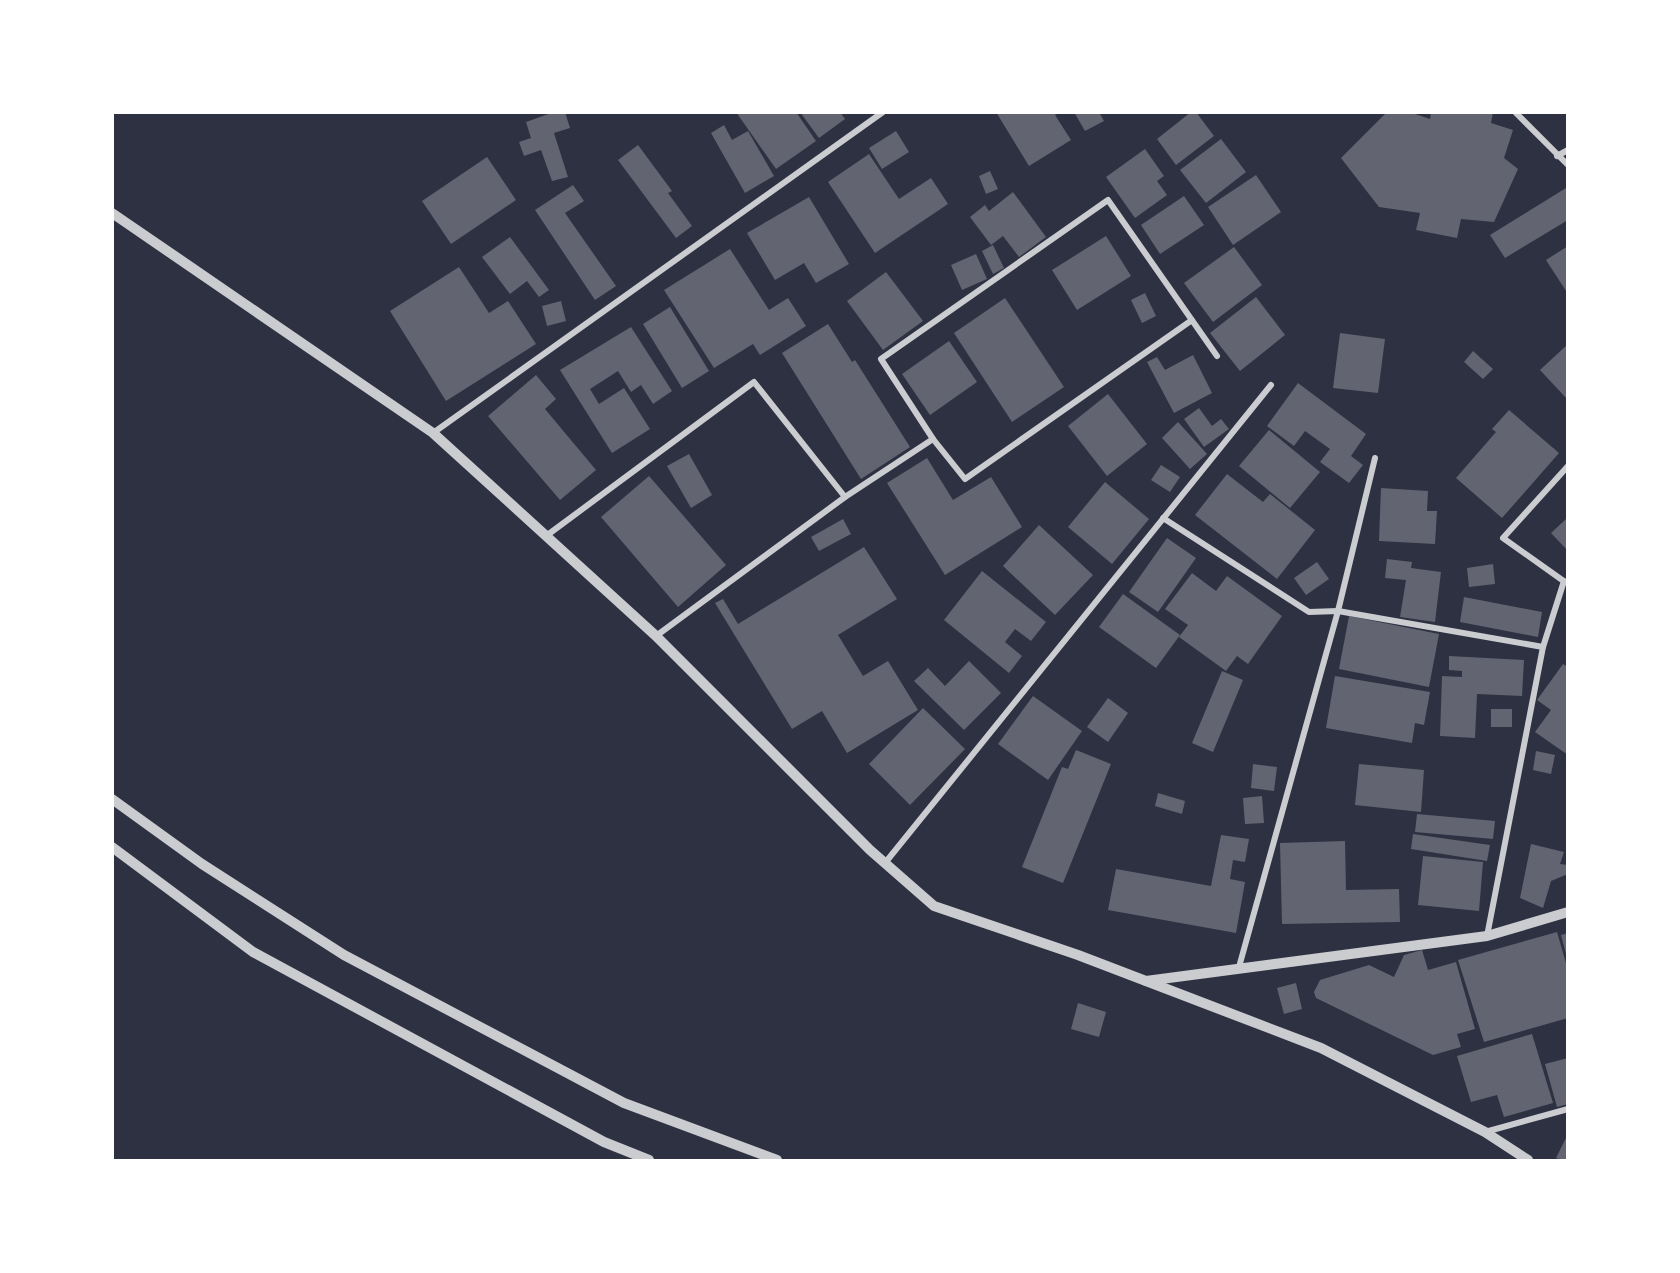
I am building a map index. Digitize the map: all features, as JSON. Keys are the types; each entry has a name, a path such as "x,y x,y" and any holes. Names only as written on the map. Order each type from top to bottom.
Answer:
{"street":[{"path":"433,433 883,112"},
{"path":"1515,112 1568,165"},
{"path":"1557,156 1568,150"},
{"path":"1191,320 965,479 933,439 881,359 1108,200 1217,356"},
{"path":"112,213 433,433 656,636 885,863 934,906 1145,981 1321,1048 1485,1132 1528,1161"},
{"path":"546,536 754,382 845,497"},
{"path":"885,863 1271,385"},
{"path":"656,636 845,497 933,439"},
{"path":"1239,967 1338,611 1375,458"},
{"path":"1487,936 1543,647 1566,582 1503,538 1568,466"},
{"path":"1163,518 1309,612 1338,611 1543,647"},
{"path":"112,799 202,864 344,955 384,977 624,1103 777,1161"},
{"path":"112,847 253,952 604,1142 648,1161"},
{"path":"1145,981 1487,936 1568,912"},
{"path":"1485,1132 1568,1109"}],"building":[{"path":"554,112 565,112 570,128 554,133 568,177 552,181 541,150 524,156 519,142 531,138 526,122"},
{"path":"736,112 796,112 816,141 776,169"},
{"path":"800,112 840,112 845,119 819,138"},
{"path":"996,112 1060,112 1055,115 1071,140 1029,166"},
{"path":"1074,112 1099,112 1104,121 1085,131"},
{"path":"1191,112 1196,112 1214,136 1176,165 1157,139"},
{"path":"1387,112 1409,112 1430,119 1431,112 1493,112 1491,123 1513,130 1504,158 1518,169 1494,222 1461,219 1457,238 1416,230 1420,213 1379,207 1341,158"},
{"path":"724,125 732,140 748,131 774,176 745,193 711,133"},
{"path":"896,131 909,152 882,169 869,148"},
{"path":"1221,139 1246,172 1206,203 1180,170"},
{"path":"638,145 672,191 668,193 692,226 676,238 618,160"},
{"path":"1145,149 1164,176 1157,181 1167,195 1135,218 1106,177"},
{"path":"869,154 899,199 931,178 948,204 875,253 828,182"},
{"path":"487,157 516,200 451,244 422,201"},
{"path":"990,171 998,189 986,194 979,176"},
{"path":"1256,175 1281,212 1233,245 1208,207"},
{"path":"573,185 584,201 565,213 616,286 595,300 535,210"},
{"path":"1566,188 1568,220 1505,258 1490,235"},
{"path":"1013,192 1046,237 1019,257 1003,236 991,245 970,217 985,205 989,211"},
{"path":"1184,196 1204,225 1160,254 1141,225"},
{"path":"809,197 849,264 816,283 804,263 775,280 747,233"},
{"path":"1106,236 1131,276 1077,310 1052,270"},
{"path":"510,237 549,290 539,297 527,281 510,294 482,257"},
{"path":"993,245 1004,268 993,274 982,251"},
{"path":"1568,246 1568,294 1546,260"},
{"path":"1234,247 1262,285 1213,322 1184,283"},
{"path":"730,249 769,310 788,298 806,326 760,355 753,344 714,368 664,290"},
{"path":"976,254 987,279 962,290 951,265"},
{"path":"459,267 489,313 508,301 536,344 446,401 390,311"},
{"path":"886,272 923,321 883,350 847,301"},
{"path":"1145,293 1156,316 1142,323 1131,300"},
{"path":"1256,297 1285,335 1240,371 1210,333"},
{"path":"1005,298 1064,387 1012,422 954,333"},
{"path":"561,301 566,321 547,326 542,306"},
{"path":"670,307 709,371 682,388 643,324"},
{"path":"828,324 852,362 855,360 910,447 861,479 782,353"},
{"path":"631,327 672,391 653,404 641,385 631,392 618,371 590,389 599,404 624,388 650,429 612,453 560,370"},
{"path":"1340,333 1385,339 1378,393 1333,388"},
{"path":"949,341 977,382 930,415 902,374"},
{"path":"1568,344 1568,400 1540,370"},
{"path":"1473,351 1493,369 1483,379 1464,362"},
{"path":"1193,355 1212,393 1174,413 1147,362 1157,357 1165,370"},
{"path":"536,375 556,399 545,409 596,470 560,500 488,416"},
{"path":"1298,383 1366,434 1351,456 1363,465 1349,483 1320,462 1330,449 1305,431 1294,446 1267,426"},
{"path":"1108,394 1147,444 1107,476 1068,426"},
{"path":"1199,408 1212,426 1221,419 1229,429 1204,447 1184,419"},
{"path":"1509,410 1559,453 1502,518 1456,478 1496,432 1492,429"},
{"path":"1178,422 1207,454 1190,469 1162,438"},
{"path":"1269,430 1320,472 1290,508 1239,466"},
{"path":"689,454 712,495 691,508 667,466"},
{"path":"927,458 953,500 991,477 1022,527 945,575 887,483"},
{"path":"1161,465 1180,477 1170,492 1151,480"},
{"path":"1227,474 1263,502 1270,494 1315,530 1277,579 1195,515"},
{"path":"649,476 726,565 678,607 601,517"},
{"path":"1105,482 1149,519 1112,564 1068,527"},
{"path":"1381,488 1428,491 1427,511 1437,511 1435,544 1379,541"},
{"path":"843,519 851,534 819,551 811,537"},
{"path":"1566,519 1568,521 1568,551 1551,533"},
{"path":"1039,525 1093,575 1055,615 1003,566"},
{"path":"1167,538 1196,558 1158,612 1129,592"},
{"path":"864,547 897,599 838,635 863,676 888,661 918,710 847,753 822,711 792,729 715,603 723,599 738,624"},
{"path":"1387,559 1412,562 1411,568 1441,572 1435,622 1400,617 1406,580 1385,578"},
{"path":"1317,562 1329,579 1306,595 1294,578"},
{"path":"1493,564 1495,584 1469,587 1467,568"},
{"path":"982,571 1046,622 1031,641 1015,629 1005,642 1022,656 1009,673 944,620"},
{"path":"1192,573 1216,591 1227,576 1282,616 1248,664 1237,656 1226,671 1179,637 1188,625 1165,609"},
{"path":"1123,594 1180,635 1156,668 1099,627"},
{"path":"1464,597 1542,612 1538,637 1460,622"},
{"path":"1349,616 1439,634 1429,687 1339,669"},
{"path":"1449,656 1524,660 1522,696 1477,694 1475,738 1440,736 1442,676 1462,677 1462,671 1449,670"},
{"path":"969,661 1001,693 964,730 914,681 928,668 945,686"},
{"path":"1563,664 1568,667 1568,755 1535,732 1551,710 1537,700"},
{"path":"1222,671 1243,680 1213,752 1192,743"},
{"path":"1335,676 1430,692 1424,725 1415,723 1412,743 1326,728"},
{"path":"1033,696 1082,731 1048,780 998,744"},
{"path":"1108,698 1128,713 1108,742 1087,727"},
{"path":"923,708 965,749 910,805 869,764"},
{"path":"1491,709 1512,709 1512,727 1491,727"},
{"path":"1076,750 1111,764 1063,883 1022,867 1062,767 1068,769"},
{"path":"1536,751 1555,755 1551,774 1533,770"},
{"path":"1253,764 1277,767 1274,791 1251,788"},
{"path":"1359,764 1424,770 1421,812 1355,805"},
{"path":"1158,793 1185,801 1182,814 1155,806"},
{"path":"1262,796 1264,823 1245,824 1243,798"},
{"path":"1417,814 1495,821 1493,839 1415,832"},
{"path":"1413,834 1490,845 1487,861 1411,849"},
{"path":"1221,835 1249,839 1245,862 1233,860 1230,879 1245,882 1236,933 1108,910 1116,869 1211,886"},
{"path":"1345,841 1346,890 1399,889 1400,922 1282,924 1280,843"},
{"path":"1531,844 1564,852 1560,864 1568,865 1568,874 1551,881 1543,908 1520,898"},
{"path":"1423,856 1483,862 1479,911 1418,905"},
{"path":"1557,932 1568,970 1568,1018 1484,1042 1458,960"},
{"path":"1568,933 1568,958 1567,958 1561,935"},
{"path":"1422,950 1428,970 1456,962 1475,1029 1457,1034 1461,1047 1433,1055 1316,998 1314,992 1320,980 1369,965 1394,977 1404,955"},
{"path":"1296,983 1302,1009 1284,1014 1277,988"},
{"path":"1078,1003 1106,1012 1099,1037 1071,1029"},
{"path":"1532,1034 1553,1103 1504,1117 1497,1095 1471,1102 1457,1056"},
{"path":"1568,1058 1568,1104 1557,1107 1545,1064"},
{"path":"1568,1134 1568,1160 1556,1158"}]}
